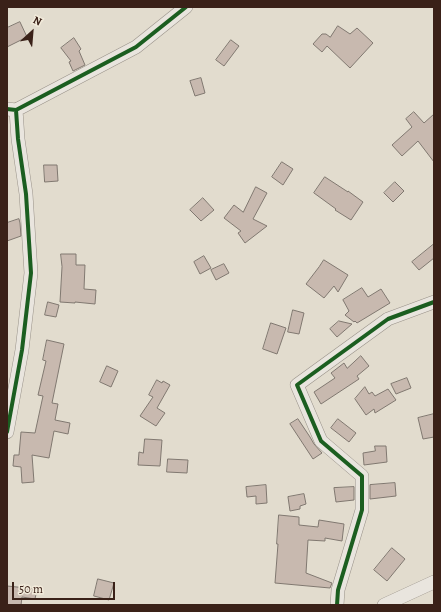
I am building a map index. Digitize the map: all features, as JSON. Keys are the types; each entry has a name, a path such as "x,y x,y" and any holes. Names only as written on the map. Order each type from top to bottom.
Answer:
{"street":[{"path":"7,432 22,350 30,273 26,194 18,139 11,109 136,47 186,7"},
{"path":"7,150 18,139"},
{"path":"337,605 338,590 362,510 362,476 321,441 297,385 388,319 434,302"},
{"path":"384,605 434,582"}],"building":[{"path":"20,22 27,37 7,47 7,28"},
{"path":"338,26 350,34 357,28 373,43 350,68 327,46 322,52 313,44 322,34 326,34 330,37"},
{"path":"74,38 81,49 79,51 85,65 73,71 69,62 71,61 61,48"},
{"path":"231,40 239,46 224,66 216,60"},
{"path":"201,78 205,93 195,96 190,81"},
{"path":"414,112 424,123 434,114 434,162 418,141 402,156 392,145 412,127 406,119"},
{"path":"282,162 293,169 283,185 272,177"},
{"path":"44,165 57,165 58,181 45,182"},
{"path":"325,177 363,202 351,220 335,210 336,209 314,193"},
{"path":"395,182 404,191 393,202 384,193"},
{"path":"256,187 267,193 253,219 267,226 245,243 238,233 241,231 224,218 234,205 243,212"},
{"path":"203,198 214,210 201,221 190,210"},
{"path":"19,219 21,236 7,241 7,223"},
{"path":"434,244 434,258 419,270 412,262"},
{"path":"61,254 76,254 76,265 85,265 84,289 96,290 95,304 60,302 62,267"},
{"path":"204,256 211,268 200,274 194,262"},
{"path":"324,260 348,275 338,292 334,286 324,298 306,284"},
{"path":"224,264 229,273 216,280 211,270"},
{"path":"362,288 368,297 381,289 390,303 357,323 345,315 349,311 343,300"},
{"path":"48,302 59,305 56,317 45,315"},
{"path":"293,310 304,313 299,334 288,332"},
{"path":"339,321 352,324 337,337 330,329"},
{"path":"271,323 286,328 277,354 263,349"},
{"path":"47,340 64,344 52,403 58,404 55,420 70,423 68,434 54,431 49,458 32,455 34,482 22,483 21,467 13,466 14,455 19,455 21,432 35,433 43,396 38,395 46,361 43,360"},
{"path":"361,356 369,366 357,376 359,379 321,404 314,392 335,378 331,373 344,363 347,368"},
{"path":"107,366 118,371 111,387 100,382"},
{"path":"407,378 411,388 396,394 391,384"},
{"path":"157,380 162,383 163,381 170,385 157,408 165,413 156,426 140,416 153,397 149,395"},
{"path":"365,387 369,394 372,392 375,396 388,389 396,400 375,413 374,409 366,415 355,399"},
{"path":"434,414 434,437 423,439 418,418"},
{"path":"298,419 314,444 322,453 313,459 290,424"},
{"path":"338,419 356,433 349,442 331,428"},
{"path":"145,439 162,440 160,466 138,465 139,452 143,453"},
{"path":"375,446 386,446 387,462 364,465 363,453 375,451"},
{"path":"168,459 188,460 187,473 167,472"},
{"path":"395,483 396,496 370,499 370,485"},
{"path":"266,485 267,503 256,504 256,496 247,497 246,487"},
{"path":"354,487 354,500 336,502 334,488"},
{"path":"304,494 306,504 300,506 300,509 290,511 288,497"},
{"path":"279,515 299,517 299,525 318,527 319,520 344,524 342,541 325,538 325,541 308,540 306,573 332,583 330,588 275,583"},
{"path":"392,548 405,559 387,581 374,570"},
{"path":"98,579 114,583 109,600 94,596"},
{"path":"7,586 37,589 35,599 22,597 21,605 7,605"}],"cycle path":[{"path":"16,110 136,47 186,7"},
{"path":"7,109 16,110 18,139 26,194 31,273 22,350 7,432"},
{"path":"337,605 338,590 362,510 362,476 321,441 297,385 388,319 434,302"}]}
